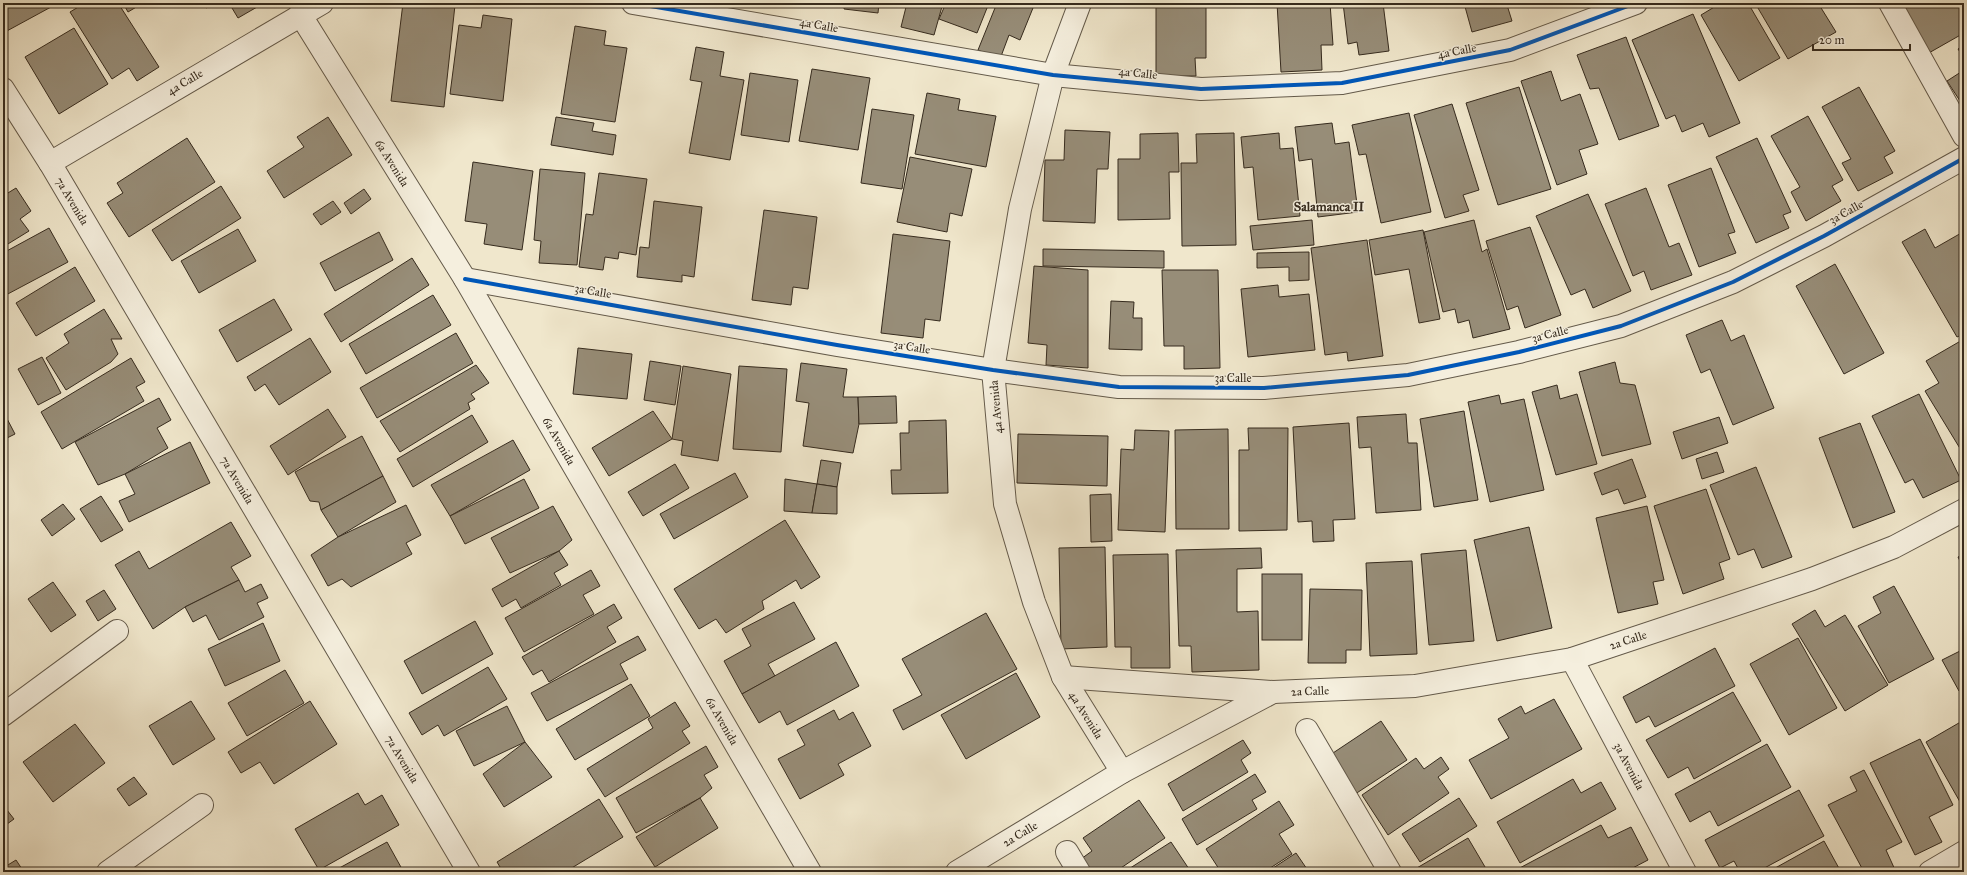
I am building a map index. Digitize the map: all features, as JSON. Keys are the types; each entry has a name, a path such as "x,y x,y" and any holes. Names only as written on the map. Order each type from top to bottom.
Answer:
{"street":[{"name":"4a Calle","path":"50,163 300,14 322,3"},
{"name":"4a Calle","path":"633,3 1053,75 1201,89 1342,83 1510,50 1636,3"},
{"name":"4a Avenida","path":"1080,3 1053,75 1020,209 993,370 1006,504 1034,602 1063,677 1122,772"},
{"path":"1890,3 1964,136"},
{"name":"6a Avenida","path":"300,14 464,279 810,872"},
{"name":"7a Avenida","path":"3,89 50,163 469,872"},
{"name":"3a Calle","path":"464,279 837,345 993,370 1119,387 1264,388 1408,375 1519,352 1621,326 1733,282 1824,236 1964,158"},
{"name":"2a Calle","path":"1063,677 1273,692 1415,686 1572,659 1812,579 1894,547 1964,510"},
{"path":"3,715 117,631"},
{"name":"3a Avenida","path":"1572,659 1685,872"},
{"name":"2a Calle","path":"957,872 1122,772 1273,692"},
{"path":"1307,730 1390,872"},
{"path":"108,872 202,805"},
{"path":"1067,852 1079,872"},
{"path":"1930,872 1964,852"}],"building":[{"path":"3,3 49,3 51,7 5,32 3,28"},
{"path":"85,3 118,3 159,67 137,81 129,68 112,79 70,12"},
{"path":"123,3 143,3 128,12"},
{"path":"203,3 214,3 206,8"},
{"path":"229,3 264,3 238,18"},
{"path":"403,3 455,5 444,107 391,101"},
{"path":"845,3 879,3 878,13 844,9"},
{"path":"889,3 943,3 934,35 901,27 906,7"},
{"path":"946,3 989,3 977,33 939,19"},
{"path":"997,3 1035,3 1020,40 1009,35 1000,59 978,50"},
{"path":"1156,3 1206,3 1206,58 1195,58 1196,76 1156,76"},
{"path":"1277,3 1330,3 1333,45 1321,45 1322,70 1281,72"},
{"path":"1343,3 1383,3 1389,51 1359,55 1357,42 1348,44"},
{"path":"1464,3 1514,3 1507,5 1512,21 1472,32"},
{"path":"1721,3 1748,3 1780,58 1739,81 1701,15"},
{"path":"1755,3 1818,3 1836,32 1788,59"},
{"path":"1897,3 1964,3 1964,33 1927,54"},
{"path":"1693,14 1740,123 1709,137 1703,123 1682,132 1675,115 1666,119 1632,40"},
{"path":"483,15 512,19 503,101 450,94 459,25 481,28"},
{"path":"575,26 606,31 604,45 627,48 615,122 561,114"},
{"path":"74,28 108,84 59,114 25,57"},
{"path":"1626,37 1659,126 1619,140 1599,88 1590,89 1577,55"},
{"path":"1964,45 1964,58 1958,49"},
{"path":"696,47 724,52 720,76 744,80 730,160 689,153 702,82 690,80"},
{"path":"812,69 870,78 858,150 799,141"},
{"path":"1964,70 1964,107 1947,81"},
{"path":"1551,71 1561,101 1580,94 1598,144 1579,150 1587,174 1557,185 1521,81"},
{"path":"750,73 798,80 789,142 741,135"},
{"path":"1519,87 1551,189 1498,205 1466,103"},
{"path":"1859,87 1895,151 1884,157 1893,173 1858,191 1842,163 1851,159 1822,107"},
{"path":"927,93 960,99 958,110 996,116 986,167 915,154"},
{"path":"1452,104 1479,190 1463,195 1469,211 1445,218 1414,115"},
{"path":"872,109 914,115 902,189 861,183"},
{"path":"1409,113 1431,212 1381,223 1366,154 1359,155 1352,125"},
{"path":"1808,116 1843,180 1832,186 1841,201 1806,221 1791,192 1800,187 1771,136"},
{"path":"328,117 352,155 284,198 267,171 304,147 297,137"},
{"path":"556,117 594,123 592,131 616,135 613,155 551,145"},
{"path":"1332,123 1335,144 1349,142 1358,212 1318,217 1312,159 1299,161 1295,127"},
{"path":"1065,130 1110,132 1108,169 1097,169 1095,223 1043,221 1045,160 1064,160"},
{"path":"1178,133 1179,172 1169,172 1170,219 1118,220 1118,159 1140,159 1140,134"},
{"path":"1234,133 1236,245 1182,246 1181,163 1197,163 1196,134"},
{"path":"1279,133 1280,149 1293,148 1300,216 1258,220 1253,167 1244,168 1241,137"},
{"path":"187,138 215,182 129,237 107,203 123,193 117,183"},
{"path":"1757,138 1791,212 1783,215 1789,228 1756,243 1716,157"},
{"path":"910,157 972,169 962,216 950,213 947,232 897,222"},
{"path":"473,162 533,171 522,250 484,244 487,224 465,221"},
{"path":"1711,168 1735,232 1728,234 1736,253 1699,267 1668,185"},
{"path":"540,169 585,173 577,265 539,263 541,241 534,240"},
{"path":"599,173 647,179 636,255 619,252 618,259 605,257 603,270 579,267 586,214 593,215"},
{"path":"221,186 241,218 172,261 152,230"},
{"path":"16,188 31,211 20,219 29,231 3,247 3,196"},
{"path":"1646,188 1669,247 1679,243 1692,275 1651,290 1644,271 1633,276 1605,204"},
{"path":"364,189 371,199 351,214 344,203"},
{"path":"1588,194 1631,291 1593,308 1585,289 1571,295 1536,216"},
{"path":"333,201 341,212 321,225 313,214"},
{"path":"654,201 702,207 694,277 682,275 682,282 637,277 640,247 649,248"},
{"path":"764,210 817,217 808,289 793,287 791,305 752,300"},
{"path":"1312,220 1314,245 1253,250 1250,226"},
{"path":"1474,220 1482,252 1487,249 1510,329 1473,338 1469,320 1458,323 1455,309 1443,312 1424,232"},
{"path":"1530,227 1561,315 1525,328 1518,306 1507,310 1486,241"},
{"path":"49,228 68,262 4,296 3,253"},
{"path":"238,229 256,261 199,293 181,261"},
{"path":"1925,229 1935,248 1963,232 1964,234 1964,334 1957,337 1902,242"},
{"path":"1423,230 1440,319 1419,323 1409,269 1375,275 1369,240"},
{"path":"379,232 393,260 335,291 320,263"},
{"path":"893,234 950,241 940,321 925,319 923,338 881,333"},
{"path":"1367,240 1383,356 1348,361 1347,352 1325,355 1311,248"},
{"path":"1043,249 1164,251 1164,268 1043,266"},
{"path":"1309,252 1309,280 1289,281 1289,267 1257,268 1257,253"},
{"path":"412,258 429,285 341,342 324,314"},
{"path":"1835,264 1884,353 1844,374 1796,286"},
{"path":"1034,266 1088,270 1088,368 1046,365 1047,345 1028,343"},
{"path":"75,267 95,301 36,336 16,303"},
{"path":"1162,270 1218,270 1220,368 1184,369 1184,346 1164,346"},
{"path":"1278,285 1279,297 1309,294 1315,350 1248,357 1241,289"},
{"path":"433,295 451,325 366,374 349,344"},
{"path":"274,299 292,330 237,362 219,330"},
{"path":"1111,301 1134,302 1133,318 1142,318 1142,350 1109,349"},
{"path":"104,309 122,339 111,339 118,354 111,362 66,390 46,358 69,343 64,334"},
{"path":"1722,320 1731,341 1744,335 1774,408 1733,425 1710,369 1701,373 1686,335"},
{"path":"456,333 473,363 377,418 360,388"},
{"path":"310,338 331,372 279,405 265,384 255,391 247,377"},
{"path":"1964,339 1964,455 1925,391 1939,383 1926,361"},
{"path":"578,348 632,354 627,399 573,394"},
{"path":"42,357 61,393 38,405 18,369"},
{"path":"131,358 145,382 136,387 144,401 62,449 41,412"},
{"path":"650,361 681,366 675,405 644,400"},
{"path":"1615,362 1620,383 1635,385 1651,444 1602,456 1579,372"},
{"path":"801,363 847,369 843,397 858,397 859,424 853,453 803,446 809,403 796,401"},
{"path":"476,365 489,383 471,394 475,399 468,403 470,409 400,452 380,421"},
{"path":"683,366 731,374 718,461 681,455 683,441 672,439"},
{"path":"739,366 787,369 781,452 733,449"},
{"path":"1557,385 1560,399 1577,394 1597,464 1556,475 1532,392"},
{"path":"1919,394 1961,480 1923,498 1913,479 1905,483 1872,416"},
{"path":"1499,395 1501,404 1524,399 1544,490 1490,502 1468,402"},
{"path":"896,396 897,423 859,424 858,397"},
{"path":"159,398 171,420 157,428 168,448 125,474 98,485 75,442"},
{"path":"328,409 346,437 288,475 270,446"},
{"path":"3,411 15,434 3,440"},
{"path":"653,411 672,439 609,476 592,448"},
{"path":"1464,411 1478,500 1434,507 1420,419"},
{"path":"1406,414 1408,443 1417,443 1421,510 1376,513 1371,447 1359,448 1357,417"},
{"path":"472,415 488,442 413,487 397,459"},
{"path":"1719,417 1728,443 1682,459 1673,432"},
{"path":"946,420 948,493 892,494 891,470 901,470 900,433 909,433 909,421"},
{"path":"1349,423 1355,519 1333,520 1334,541 1313,542 1312,521 1298,522 1293,427"},
{"path":"1860,423 1895,512 1853,528 1819,438"},
{"path":"1248,428 1288,428 1287,530 1239,531 1239,450 1249,450"},
{"path":"1228,429 1229,529 1176,529 1175,430"},
{"path":"1135,430 1169,431 1165,532 1118,530 1121,449 1134,450"},
{"path":"1018,434 1108,436 1107,486 1017,483"},
{"path":"362,436 383,476 321,510 319,502 310,501 295,472"},
{"path":"513,440 530,470 450,516 431,485"},
{"path":"190,442 210,483 129,522 119,501 135,494 125,474"},
{"path":"1717,452 1724,472 1702,479 1696,459"},
{"path":"1632,459 1646,497 1624,504 1618,489 1602,495 1594,473"},
{"path":"821,460 841,463 837,487 817,484"},
{"path":"675,464 689,488 643,516 628,492"},
{"path":"1756,467 1792,557 1762,568 1754,549 1738,555 1710,485"},
{"path":"735,473 748,497 674,539 660,514"},
{"path":"383,476 396,502 338,537 321,510"},
{"path":"524,479 539,508 465,544 450,516"},
{"path":"785,479 817,484 812,513 784,511"},
{"path":"817,484 837,487 837,514 812,513"},
{"path":"1706,489 1730,559 1719,563 1724,579 1683,594 1654,506"},
{"path":"1111,494 1112,541 1091,542 1090,495"},
{"path":"101,496 123,530 101,542 80,509"},
{"path":"63,504 75,519 52,536 41,520"},
{"path":"406,505 421,535 406,543 412,554 351,587 342,579 328,586 311,555 338,537"},
{"path":"553,506 572,540 559,551 510,573 491,538"},
{"path":"1647,506 1664,580 1653,582 1658,604 1618,613 1596,518"},
{"path":"785,520 820,577 801,589 796,580 762,601 764,609 726,633 716,619 699,629 674,589"},
{"path":"231,522 251,556 231,567 239,580 185,607 153,629 115,565 139,551 149,569"},
{"path":"1529,527 1552,628 1497,641 1474,540"},
{"path":"1105,547 1107,647 1061,649 1059,548"},
{"path":"1261,548 1262,568 1237,569 1237,612 1258,611 1259,670 1192,672 1191,646 1179,646 1176,550"},
{"path":"1466,550 1474,641 1429,645 1421,554"},
{"path":"559,551 568,565 554,573 561,585 521,608 516,599 502,607 492,589"},
{"path":"1168,554 1170,668 1131,668 1131,647 1115,647 1113,555"},
{"path":"1964,554 1964,569 1958,557"},
{"path":"1412,561 1417,654 1370,656 1366,563"},
{"path":"591,570 600,586 583,595 594,614 524,652 505,618"},
{"path":"1262,574 1302,574 1302,640 1262,640"},
{"path":"239,580 245,592 261,584 268,598 257,603 264,617 219,640 206,615 193,622 185,607"},
{"path":"53,582 76,615 51,632 28,599"},
{"path":"1894,586 1934,659 1889,683 1858,626 1881,613 1873,597"},
{"path":"1310,589 1362,590 1361,650 1346,650 1346,663 1308,663"},
{"path":"104,590 116,609 98,621 86,601"},
{"path":"794,602 815,639 768,664 775,676 742,694 724,661 751,646 742,629"},
{"path":"614,604 622,618 607,627 616,642 549,682 542,670 533,675 522,657"},
{"path":"1815,610 1825,627 1845,615 1888,685 1845,711 1792,624"},
{"path":"986,613 1017,669 903,730 893,710 922,695 902,659"},
{"path":"475,621 493,654 422,694 404,661"},
{"path":"263,623 280,661 225,686 208,649"},
{"path":"638,636 646,650 620,664 628,679 547,721 531,693"},
{"path":"1798,638 1837,708 1789,735 1750,664"},
{"path":"836,642 859,686 787,725 780,711 759,723 742,694"},
{"path":"1715,648 1735,686 1655,727 1649,716 1636,723 1623,697"},
{"path":"1964,649 1964,688 1959,691 1942,660"},
{"path":"488,667 507,699 444,736 438,725 422,735 409,713"},
{"path":"285,670 304,703 247,736 228,703"},
{"path":"1016,673 1040,717 966,759 941,715"},
{"path":"631,684 650,716 575,760 556,729"},
{"path":"1733,692 1761,741 1694,779 1688,767 1668,778 1646,740"},
{"path":"1554,699 1582,749 1491,799 1469,760 1509,738 1498,719 1521,706 1525,714"},
{"path":"191,701 215,739 173,765 149,726"},
{"path":"310,701 337,744 274,784 260,762 241,773 228,752"},
{"path":"675,702 690,726 682,731 690,743 605,797 587,769 653,728 648,719"},
{"path":"507,706 525,742 474,766 456,731"},
{"path":"834,710 839,720 853,712 871,746 838,764 844,775 800,799 778,759 805,745 797,730"},
{"path":"1964,720 1964,809 1926,742"},
{"path":"1381,721 1407,760 1340,804 1327,757"},
{"path":"75,724 105,763 53,802 23,762"},
{"path":"1920,739 1953,805 1929,817 1942,842 1915,855 1870,763"},
{"path":"1243,740 1251,753 1241,760 1248,772 1183,811 1168,784"},
{"path":"525,742 552,777 504,807 483,774"},
{"path":"1767,744 1791,787 1718,826 1710,811 1690,822 1675,794"},
{"path":"706,746 718,767 704,775 712,788 700,798 636,833 616,798"},
{"path":"1441,757 1449,769 1438,777 1449,793 1388,835 1362,795 1416,758 1424,769"},
{"path":"1864,770 1902,842 1886,850 1896,872 1864,872 1828,805 1857,791 1850,777"},
{"path":"1255,774 1266,792 1252,800 1257,809 1197,845 1182,819"},
{"path":"134,777 147,794 129,806 117,789"},
{"path":"1573,779 1581,793 1601,782 1616,809 1520,863 1497,822"},
{"path":"1799,790 1824,836 1757,872 1740,872 1734,861 1720,868 1705,840"},
{"path":"358,793 365,805 382,795 399,825 319,870 295,829"},
{"path":"700,798 718,828 655,867 636,837"},
{"path":"1459,798 1477,826 1420,862 1402,834"},
{"path":"599,799 623,837 565,872 503,872 497,862"},
{"path":"1139,800 1165,838 1115,872 1074,872 1070,867 1092,851 1083,838"},
{"path":"1279,801 1294,825 1279,834 1292,854 1264,872 1221,872 1206,849"},
{"path":"3,805 14,819 3,827"},
{"path":"1601,825 1608,838 1631,827 1648,860 1625,872 1514,872 1514,871"},
{"path":"1468,838 1488,872 1410,872"},
{"path":"1824,841 1841,872 1768,872"},
{"path":"387,842 402,869 397,872 332,872"},
{"path":"1171,842 1191,872 1124,872"},
{"path":"1296,853 1309,872 1267,872"},
{"path":"16,860 24,872 3,872 3,868"}],"cycle path":[{"path":"633,3 1053,75 1201,89 1342,83 1510,50 1636,3"},
{"path":"465,279 837,345 993,370 1119,387 1264,388 1408,375 1519,352 1621,326 1733,282 1824,236 1964,158"}],"district":[{"name":"Salamanca II","path":"1329,207"}]}
